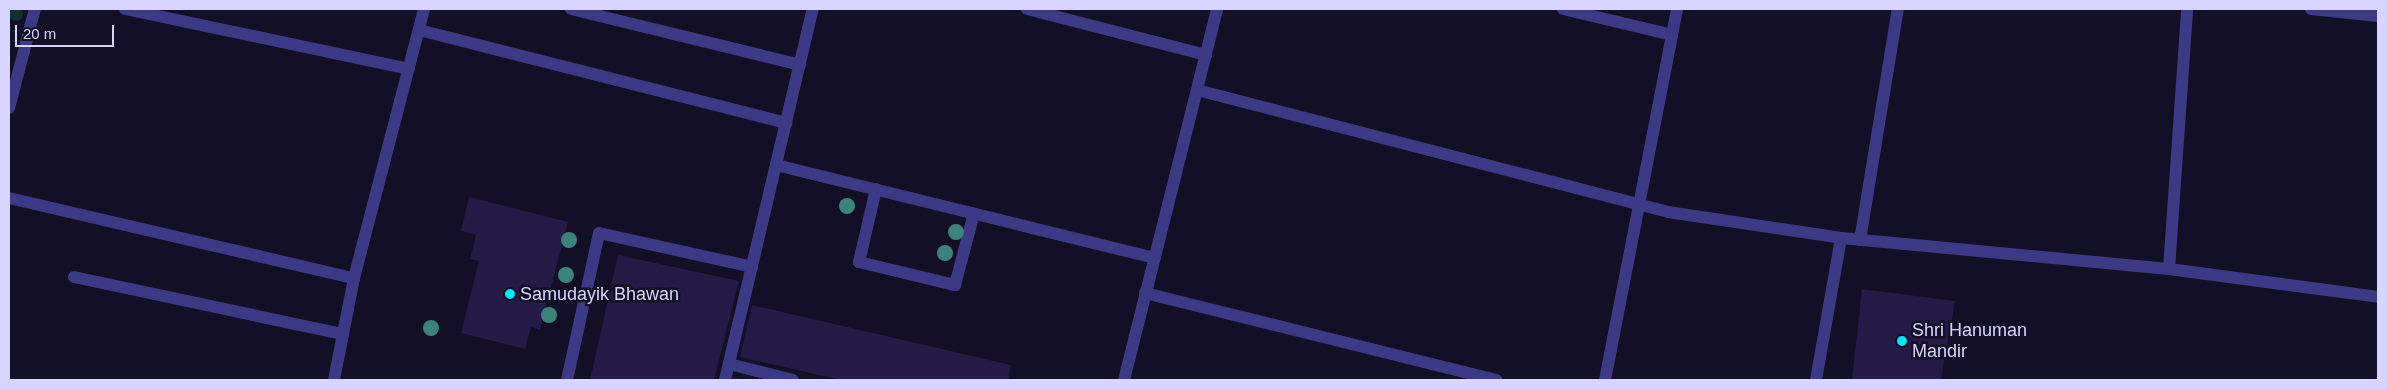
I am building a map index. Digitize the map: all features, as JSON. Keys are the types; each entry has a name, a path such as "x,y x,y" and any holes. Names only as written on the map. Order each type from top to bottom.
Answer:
{"street":[{"path":"9,108 14,54 35,9"},
{"path":"125,9 409,69"},
{"path":"334,380 354,278 424,9"},
{"path":"571,9 800,65"},
{"path":"725,380 813,9"},
{"path":"1027,9 1206,55"},
{"path":"1124,380 1217,9"},
{"path":"1564,9 1672,35"},
{"path":"1605,380 1677,9"},
{"path":"1860,240 1898,9"},
{"path":"2169,269 2187,9"},
{"path":"2311,9 2378,16"},
{"path":"420,30 786,123"},
{"path":"1197,90 1638,206 1842,238 2169,269 2378,297"},
{"path":"776,165 1155,258"},
{"path":"876,189 859,262 955,285 974,213"},
{"path":"9,198 354,278"},
{"path":"567,380 600,233 752,266"},
{"path":"1816,380 1842,238"},
{"path":"74,277 343,334"},
{"path":"1145,293 1496,380"},
{"path":"729,364 793,380"}],"green space":[{"path":"16,7 21,9 23,14 21,19 16,21 11,19 9,14 11,9"}],"building":[{"name":"Samudayik Bhawan","path":"469,197 568,222 540,330 531,327 525,349 461,333 479,261 470,259 476,235 461,231"},
{"path":"618,255 739,281 714,380 590,380"},
{"name":"Shri Hanuman Mandir","path":"1862,289 1955,301 1941,380 1852,380"},
{"path":"752,305 1011,365 1008,380 841,380 740,357"},
{"path":"732,377 743,380 732,380"}],"place":[{"name":"Samudayik Bhawan","path":"510,294"},
{"name":"Shri Hanuman Mandir","path":"1902,341"}]}
